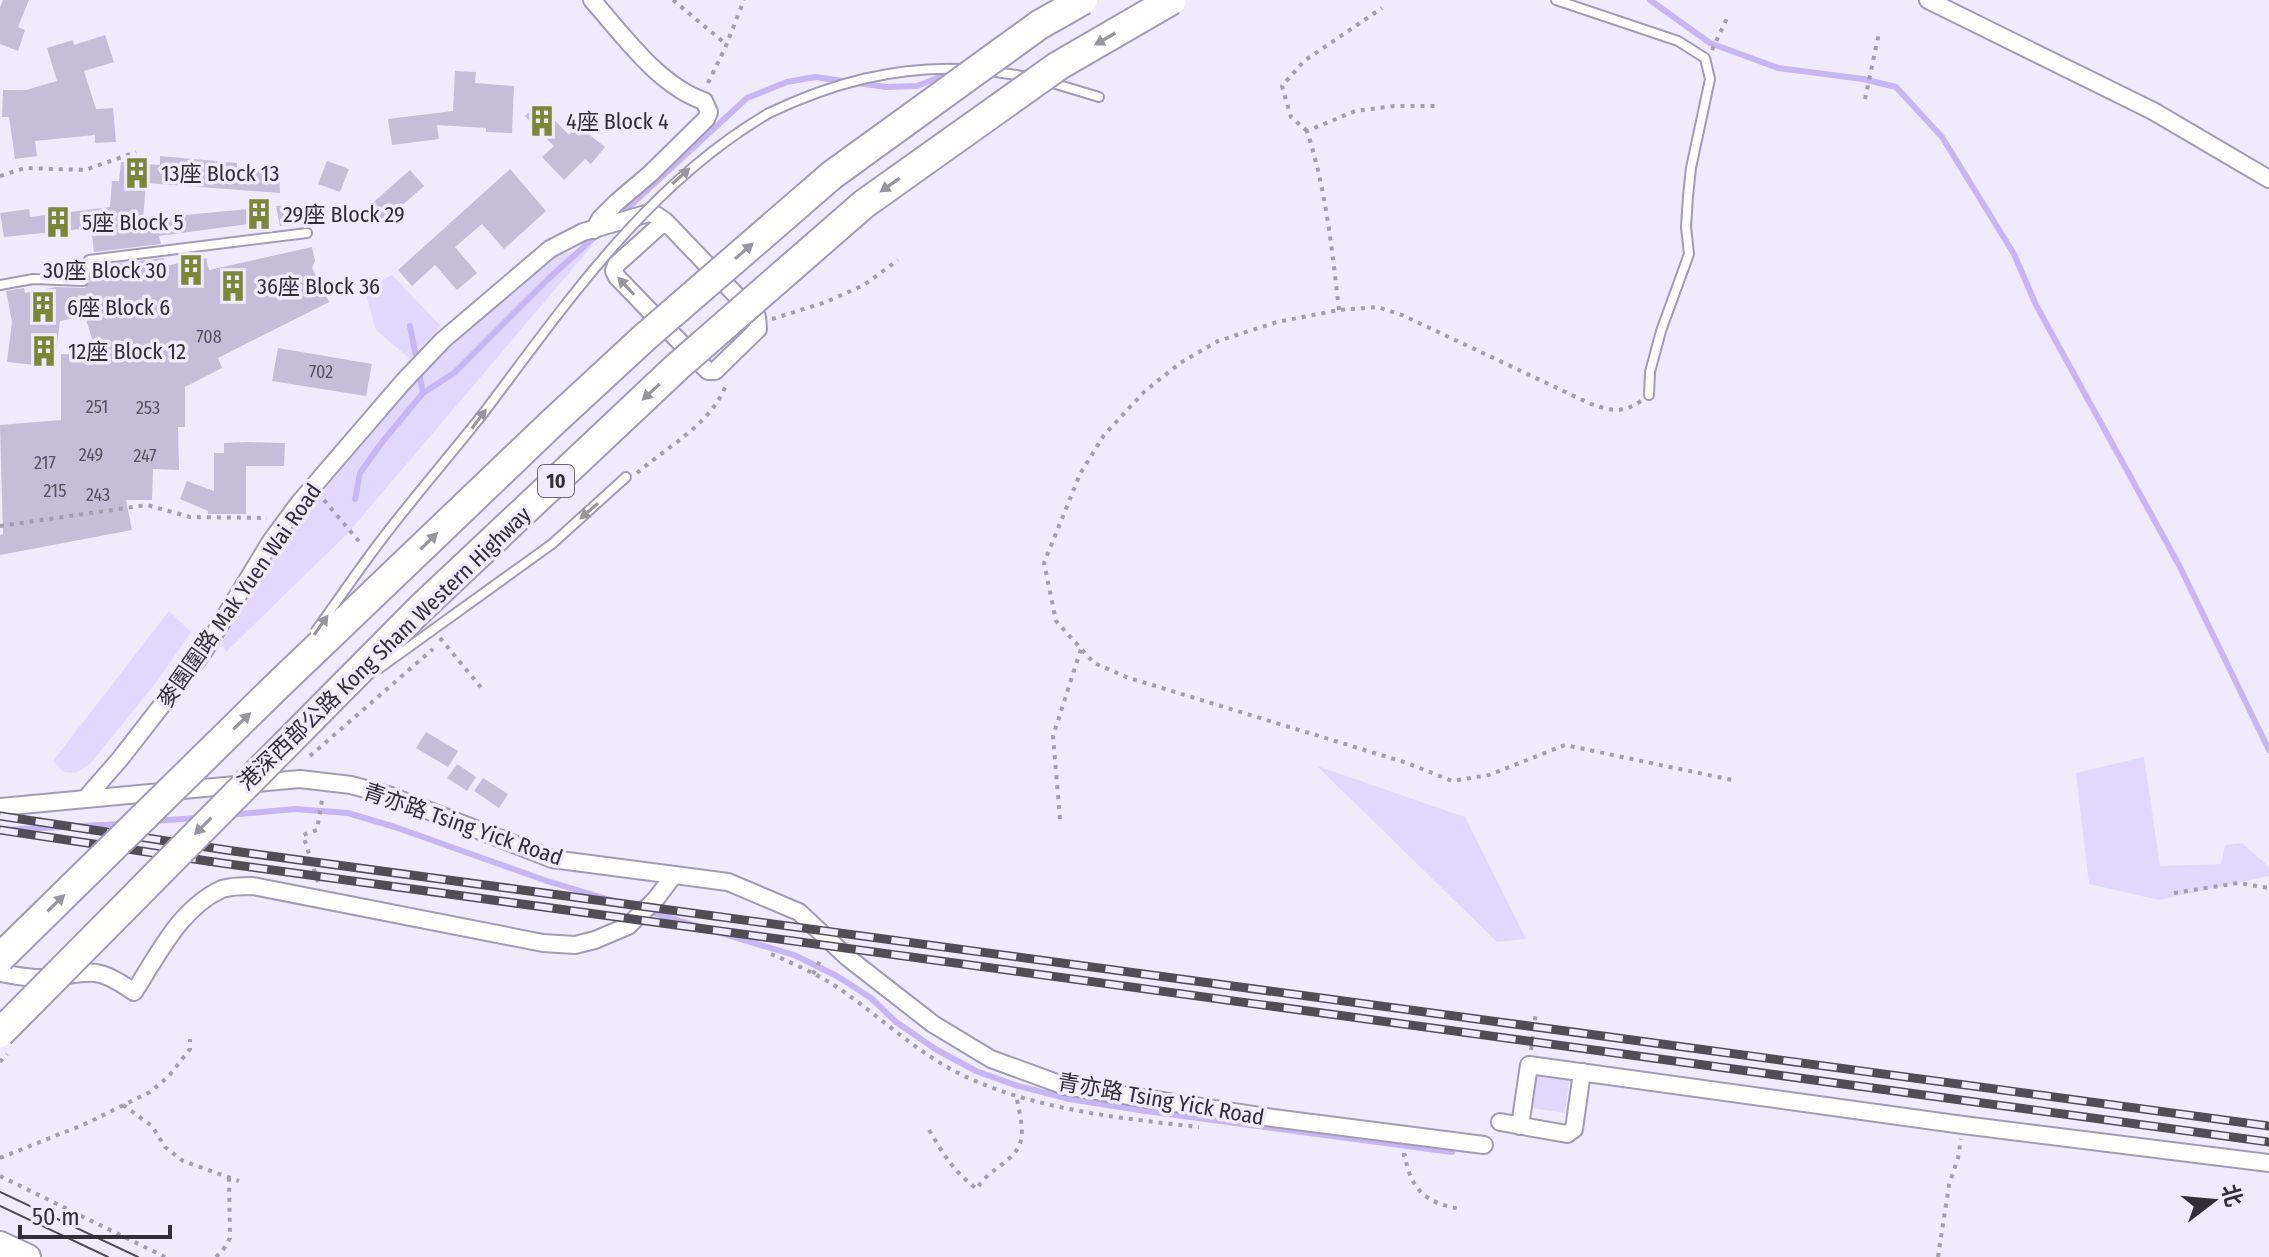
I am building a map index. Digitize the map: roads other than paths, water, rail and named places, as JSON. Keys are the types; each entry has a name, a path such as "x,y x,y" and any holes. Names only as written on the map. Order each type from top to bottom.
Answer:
{"highway":[{"name":"港深西部公路 Kong Sham Western Highway","path":"0,958 275,688 645,337 832,175 1039,25 1083,0"},
{"name":"港深西部公路 Kong Sham Western Highway","path":"0,1033 420,609 677,367 864,204 1058,66 1172,0"}],"main road":[{"path":"0,1244 28,1257"}],"street":[{"path":"592,0 664,78 700,100 709,112 706,119 600,219 594,230"},
{"path":"1928,0 2153,111 2269,179"},
{"name":"麥園圍路 Mak Yuen Wai Road","path":"86,798 204,651 271,541 299,503 443,340 550,249 573,237 649,213 665,221"},
{"path":"665,221 757,317 758,329 715,371 708,371 614,271 616,265 665,221"},
{"name":"青亦路 Tsing Yick Road","path":"0,807 300,779 351,785 391,796 552,859 728,882 799,912 847,957 933,1024 991,1059 1065,1086 1484,1145"},
{"path":"0,973 41,978 87,971 105,973 134,992 177,926 199,903 225,888 253,886 543,943 575,945 628,926 655,900 674,875"},
{"path":"1520,1126 1529,1065 1963,1125 2269,1163"},
{"path":"1500,1122 1567,1134 1574,1129 1582,1072"}],"lane":[{"path":"1556,0 1678,41 1705,58 1710,79 1691,168 1686,227 1689,254 1661,331 1650,372 1649,395"},
{"path":"275,688 379,542 458,446 597,263 685,172 740,130 810,95 844,83 896,71 970,69 1002,72 1099,97"},
{"path":"0,285 33,279 83,281 89,260 307,233"},
{"path":"372,674 552,544 626,477"},
{"path":"311,718 360,683"}],"waterway":[{"path":"1650,0 1710,43 1778,68 1863,79 1896,87 1942,137 2014,254 2036,305 2179,565 2269,750"},
{"path":"618,217 747,98 787,82 815,77 886,87 917,86 950,73"},
{"path":"423,393 454,373 597,235"},
{"path":"355,499 360,473 423,393 410,326"},
{"path":"229,815 295,809 348,813 547,881 794,955 837,976 871,998 896,1022 937,1050 976,1071 1015,1085 1069,1099 1146,1111 1452,1152"},
{"path":"153,821 198,818"},
{"path":"0,830 122,824"}],"tram line":[{"path":"0,1192 138,1257"},
{"path":"0,1206 108,1257"}],"railway":[{"path":"0,816 233,851 2269,1126"},
{"path":"0,830 221,863 2269,1142"}],"place":[{"name":"4座 Block 4","path":"542,121"},
{"name":"13座 Block 13","path":"137,173"},
{"name":"29座 Block 29","path":"259,214"},
{"name":"5座 Block 5","path":"58,222"},
{"name":"30座 Block 30","path":"191,270"},
{"name":"36座 Block 36","path":"233,286"},
{"name":"6座 Block 6","path":"43,307"},
{"name":"12座 Block 12","path":"44,351"}]}
